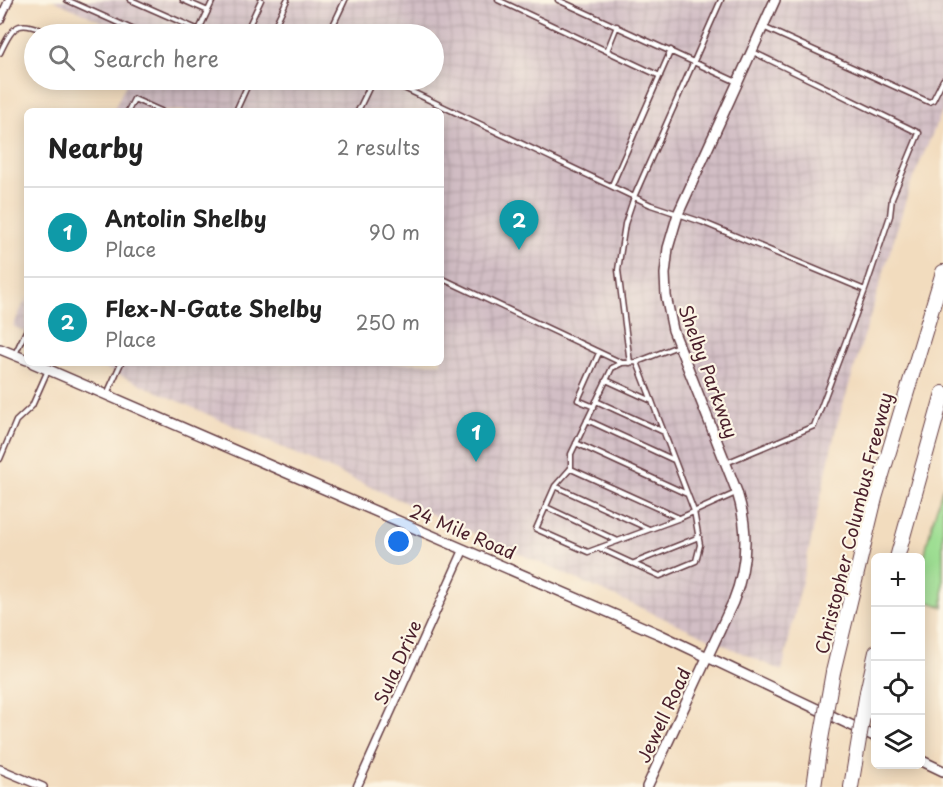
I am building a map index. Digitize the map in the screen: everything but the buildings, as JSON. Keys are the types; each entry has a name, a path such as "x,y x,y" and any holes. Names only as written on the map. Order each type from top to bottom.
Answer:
{"highway":[{"name":"Christopher Columbus Freeway","path":"814,787 833,672 881,475 943,272"},
{"path":"898,553 943,393"},
{"path":"852,787 874,661"}],"street":[{"path":"0,21 9,0"},
{"name":"Shelby Parkway","path":"708,657 733,602 744,569 746,529 737,492 670,320 665,285 668,248 678,214 775,0"},
{"path":"0,348 24,359"},
{"name":"24 Mile Road","path":"41,366 708,657 871,735"},
{"name":"Sula Drive","path":"357,787 464,549"},
{"name":"Jewell Road","path":"647,787 708,657"},
{"path":"925,762 943,771"},
{"path":"0,769 43,787"}],"lane":[{"path":"67,0 121,24"},
{"path":"131,0 181,24"},
{"path":"183,0 208,11"},
{"path":"202,24 213,0"},
{"path":"250,24 261,0"},
{"path":"276,24 287,0"},
{"path":"334,24 345,0"},
{"path":"498,0 660,76"},
{"path":"558,0 738,82"},
{"path":"630,363 618,270 625,224 634,197 721,0"},
{"path":"0,53 10,31 18,25 24,24"},
{"path":"607,51 618,26"},
{"path":"763,27 929,102 933,100 943,80"},
{"path":"612,185 671,50"},
{"path":"726,464 814,426 865,290 890,216 892,198 919,133 752,52"},
{"path":"237,108 245,90"},
{"path":"359,108 368,90"},
{"path":"408,90 634,197 865,290"},
{"path":"130,108 134,99 154,108"},
{"path":"444,280 622,363 637,362 678,345"},
{"path":"15,355 24,336"},
{"path":"594,407 578,400 599,353"},
{"path":"599,548 660,576 696,561 699,537 694,511 637,362"},
{"path":"622,363 612,368 571,454 571,468 555,486 536,529 588,552 680,518 737,492"},
{"path":"106,395 120,366"},
{"path":"0,459 16,421 32,406 49,369"},
{"path":"606,380 652,402"},
{"path":"597,401 664,432"},
{"path":"587,420 675,460"},
{"path":"576,443 687,494"},
{"path":"571,468 680,518"},
{"path":"555,486 650,529"},
{"path":"546,507 618,541"},
{"path":"633,564 699,537"}],"shaded area":[{"path":"53,0 943,0 943,110 911,183 836,428 782,671 100,366 444,366 444,108 114,108 123,90 444,90 444,24 107,24"},
{"path":"24,303 24,332 13,326"}],"green space":[{"path":"943,486 943,607 925,600 925,556"}],"place":[{"name":"Flex-N-Gate Shelby","path":"519,250"},
{"name":"Antolin Shelby","path":"476,462"}]}
